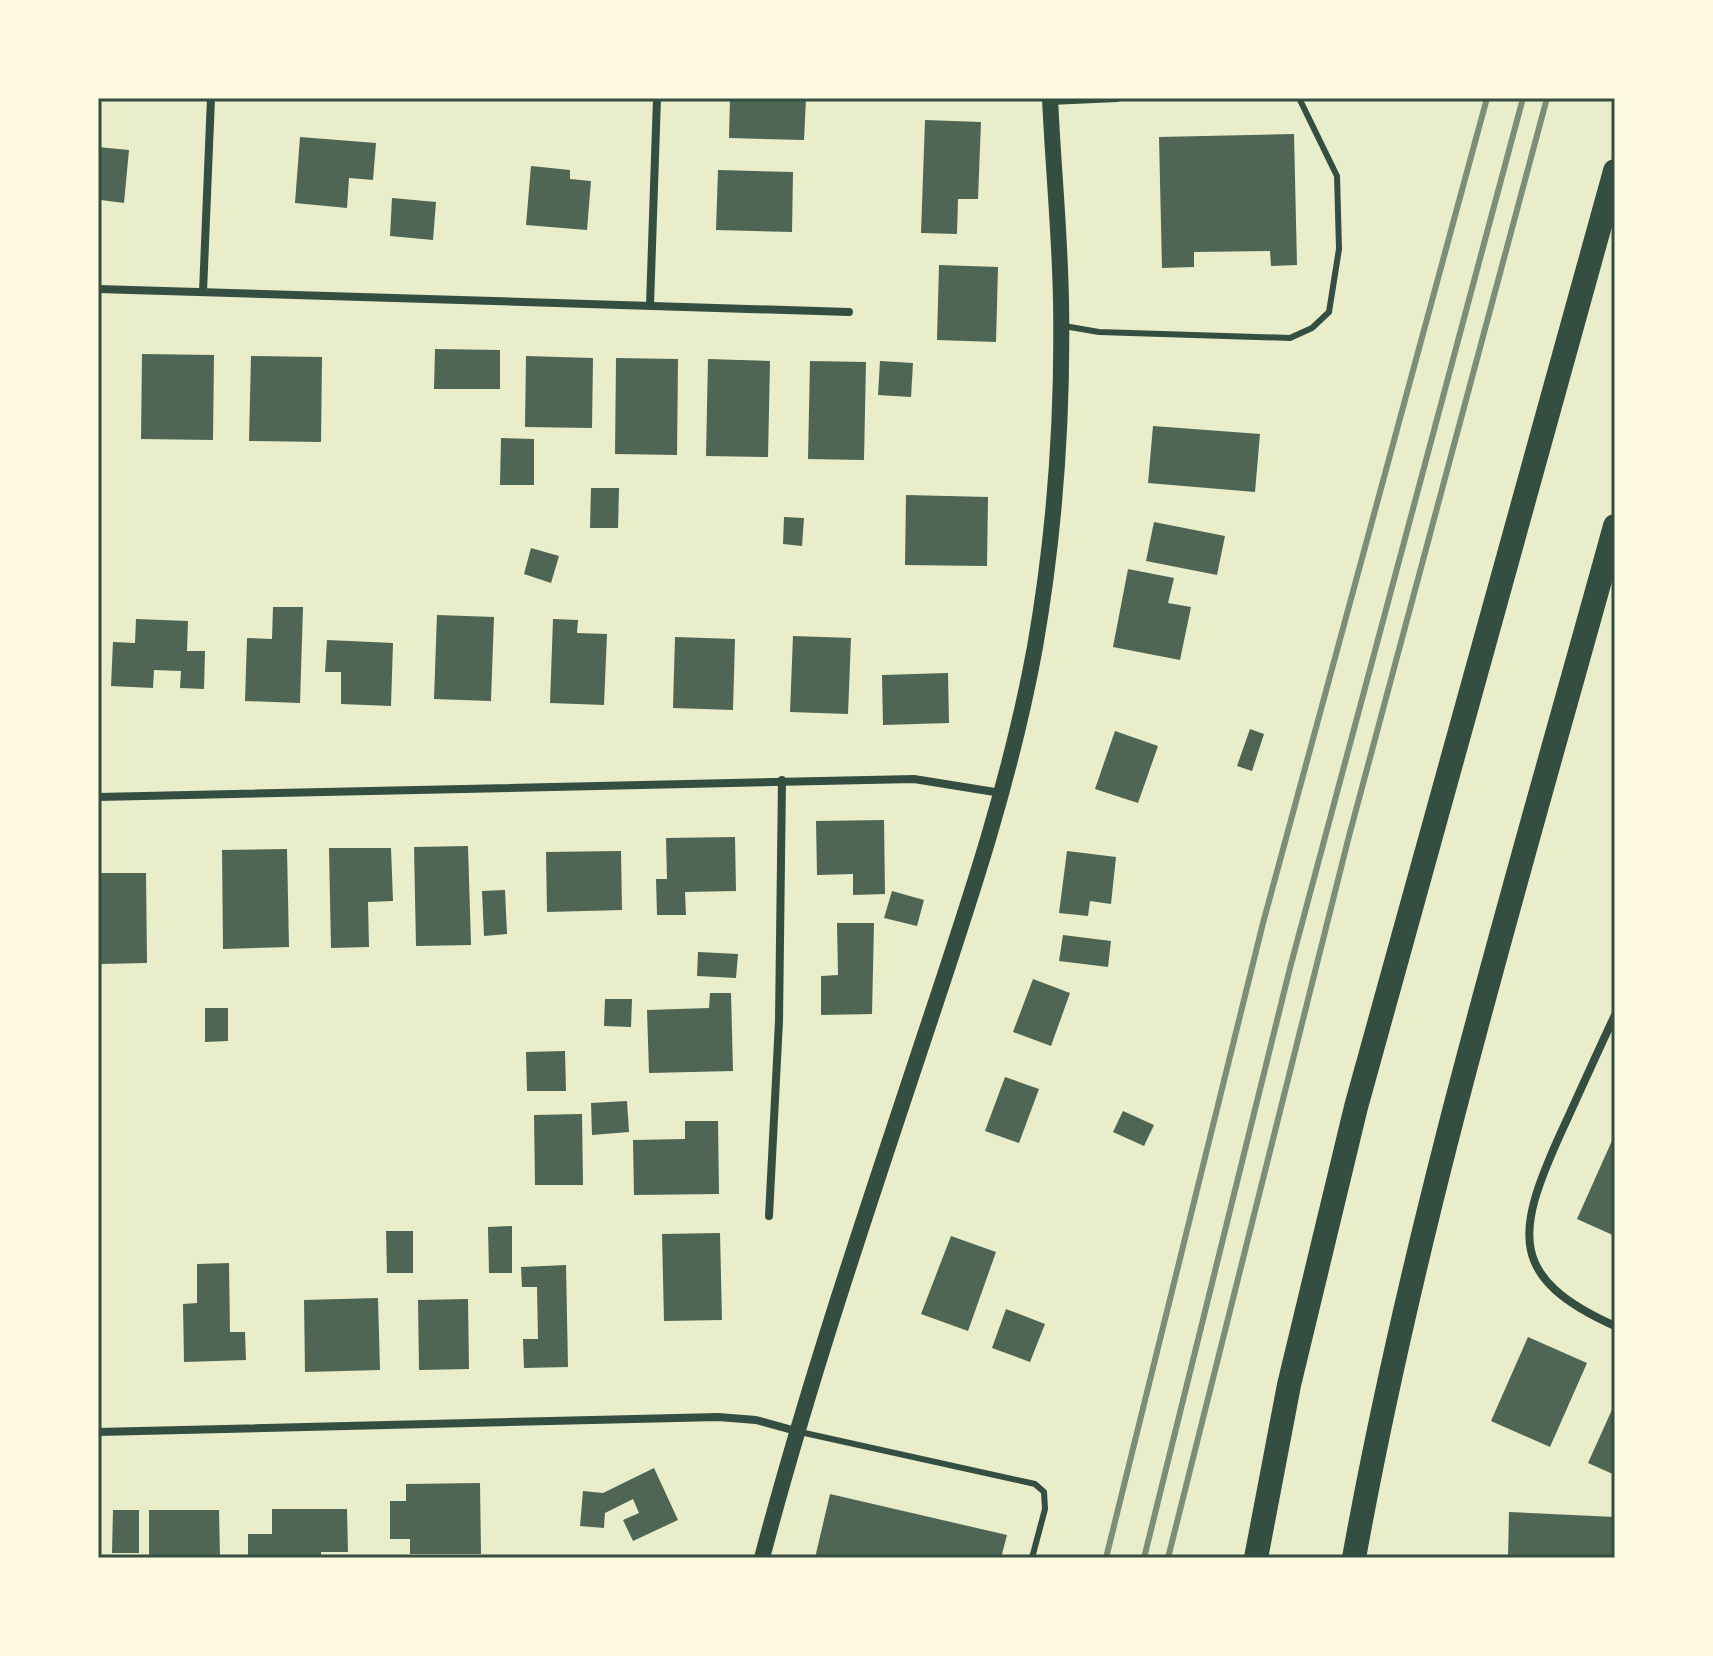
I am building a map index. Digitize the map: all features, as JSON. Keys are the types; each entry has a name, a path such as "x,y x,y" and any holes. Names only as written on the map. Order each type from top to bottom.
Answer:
{"highway":[{"path":"1256,1558 1289,1385 1356,1107 1615,171"},
{"path":"1354,1558 1402,1320 1439,1169 1615,526"}],"main road":[{"path":"762,1558 796,1431 1002,793 1035,648 1049,548 1058,446 1061,325 1050,100"}],"street":[{"path":"203,292 211,98"},
{"path":"650,305 657,98"},
{"path":"1050,100 1117,98"},
{"path":"98,289 849,312"},
{"path":"98,797 914,779 1002,793"},
{"path":"769,1216 779,1021 782,780"},
{"path":"1615,1015 1539,1181 1527,1236 1536,1268 1557,1294 1615,1326"},
{"path":"98,1432 718,1417 756,1420 796,1431"}],"lane":[{"path":"1061,325 1099,332 1290,338 1312,328 1329,312 1339,249 1337,176 1299,98"},
{"path":"796,1431 1035,1484 1044,1492 1045,1509 1032,1558"}],"building":[{"path":"730,98 806,98 804,140 729,138"},
{"path":"925,120 981,122 978,199 958,199 957,234 921,233"},
{"path":"1294,134 1297,265 1271,266 1270,251 1194,252 1194,267 1162,268 1159,137"},
{"path":"300,137 376,143 373,180 349,178 347,208 295,203"},
{"path":"98,147 129,150 124,203 101,200 98,206"},
{"path":"531,166 570,170 570,179 591,181 587,230 526,225"},
{"path":"718,170 793,172 792,232 716,230"},
{"path":"392,198 436,202 433,240 390,236"},
{"path":"939,265 998,267 996,342 937,340"},
{"path":"435,349 500,350 500,389 434,389"},
{"path":"142,354 214,355 213,440 141,439"},
{"path":"251,356 322,357 321,442 249,441"},
{"path":"526,356 593,358 592,428 525,427"},
{"path":"616,358 678,359 677,455 615,454"},
{"path":"708,359 770,361 768,457 706,456"},
{"path":"810,361 866,362 864,460 808,459"},
{"path":"880,361 913,363 911,397 878,395"},
{"path":"1153,426 1260,434 1255,492 1148,483"},
{"path":"501,438 534,439 534,485 500,485"},
{"path":"591,488 619,488 618,528 590,528"},
{"path":"906,495 988,497 987,566 905,565"},
{"path":"784,517 804,518 802,546 783,544"},
{"path":"1154,522 1225,536 1217,575 1146,561"},
{"path":"531,548 559,556 551,583 524,574"},
{"path":"1128,569 1174,578 1168,603 1191,607 1180,660 1113,647"},
{"path":"273,607 303,607 300,703 245,701 247,638 272,639"},
{"path":"437,615 494,617 491,701 434,699"},
{"path":"136,619 188,621 187,651 205,651 204,689 180,688 181,671 154,670 153,688 111,686 113,642 135,643"},
{"path":"553,619 578,620 577,633 607,634 604,705 550,703"},
{"path":"793,636 851,638 848,714 790,712"},
{"path":"675,637 735,639 733,710 673,708"},
{"path":"327,640 393,643 391,706 341,704 341,672 325,672"},
{"path":"948,673 949,723 883,725 882,675"},
{"path":"1250,729 1264,734 1252,771 1237,766"},
{"path":"1115,731 1158,746 1138,803 1095,789"},
{"path":"884,820 885,894 853,895 853,874 817,875 816,821"},
{"path":"735,837 736,891 685,892 686,915 657,915 656,879 667,879 666,838"},
{"path":"468,846 471,945 416,946 414,847"},
{"path":"329,848 391,848 393,901 368,902 369,947 331,948"},
{"path":"287,849 289,947 223,949 222,850"},
{"path":"621,851 622,910 547,912 546,852"},
{"path":"1067,851 1116,857 1111,904 1090,901 1088,916 1059,913"},
{"path":"99,873 146,873 147,963 101,964"},
{"path":"505,890 507,934 484,936 482,891"},
{"path":"892,891 924,900 917,926 884,918"},
{"path":"837,923 874,923 872,1014 821,1015 821,976 838,975"},
{"path":"1063,935 1111,941 1108,967 1059,961"},
{"path":"698,952 738,954 736,978 697,976"},
{"path":"1033,979 1070,993 1051,1046 1013,1032"},
{"path":"710,993 731,993 733,1071 649,1073 647,1010 709,1008"},
{"path":"605,999 632,999 631,1027 604,1026"},
{"path":"205,1008 228,1008 228,1041 205,1042"},
{"path":"565,1051 566,1091 527,1091 526,1052"},
{"path":"1005,1077 1039,1089 1019,1143 985,1131"},
{"path":"627,1101 629,1132 592,1135 591,1103"},
{"path":"1123,1111 1154,1125 1144,1146 1113,1132"},
{"path":"582,1114 583,1185 535,1185 534,1115"},
{"path":"685,1121 718,1121 719,1194 634,1195 633,1140 685,1139"},
{"path":"1615,1134 1615,1236 1577,1219"},
{"path":"512,1226 512,1273 489,1273 488,1227"},
{"path":"386,1231 413,1231 413,1273 387,1273"},
{"path":"720,1233 722,1320 664,1321 662,1234"},
{"path":"951,1236 996,1252 968,1331 921,1314"},
{"path":"229,1263 230,1332 245,1332 246,1360 184,1362 183,1304 197,1303 197,1264"},
{"path":"566,1265 568,1367 524,1368 523,1339 538,1339 537,1287 522,1287 521,1267"},
{"path":"378,1298 380,1370 305,1372 304,1300"},
{"path":"468,1299 469,1369 419,1370 418,1300"},
{"path":"1006,1309 1045,1324 1030,1362 992,1348"},
{"path":"1528,1337 1587,1363 1550,1447 1491,1421"},
{"path":"1615,1403 1615,1475 1588,1463"},
{"path":"654,1468 678,1520 633,1541 623,1520 639,1513 633,1499 605,1513 604,1528 580,1526 583,1491 603,1493"},
{"path":"480,1483 481,1554 410,1554 410,1539 390,1539 390,1501 406,1501 406,1484"},
{"path":"830,1494 1007,1535 1001,1558 815,1558"},
{"path":"272,1509 347,1509 348,1552 321,1552 321,1558 248,1558 248,1534 272,1534"},
{"path":"113,1510 139,1510 139,1553 112,1553"},
{"path":"149,1510 219,1510 220,1558 149,1558"},
{"path":"1509,1512 1615,1517 1615,1550 1611,1558 1508,1558"}],"railway":[{"path":"1106,1558 1263,923 1487,98"},
{"path":"1144,1558 1290,968 1523,98"},
{"path":"1168,1558 1349,836 1547,98"}]}
